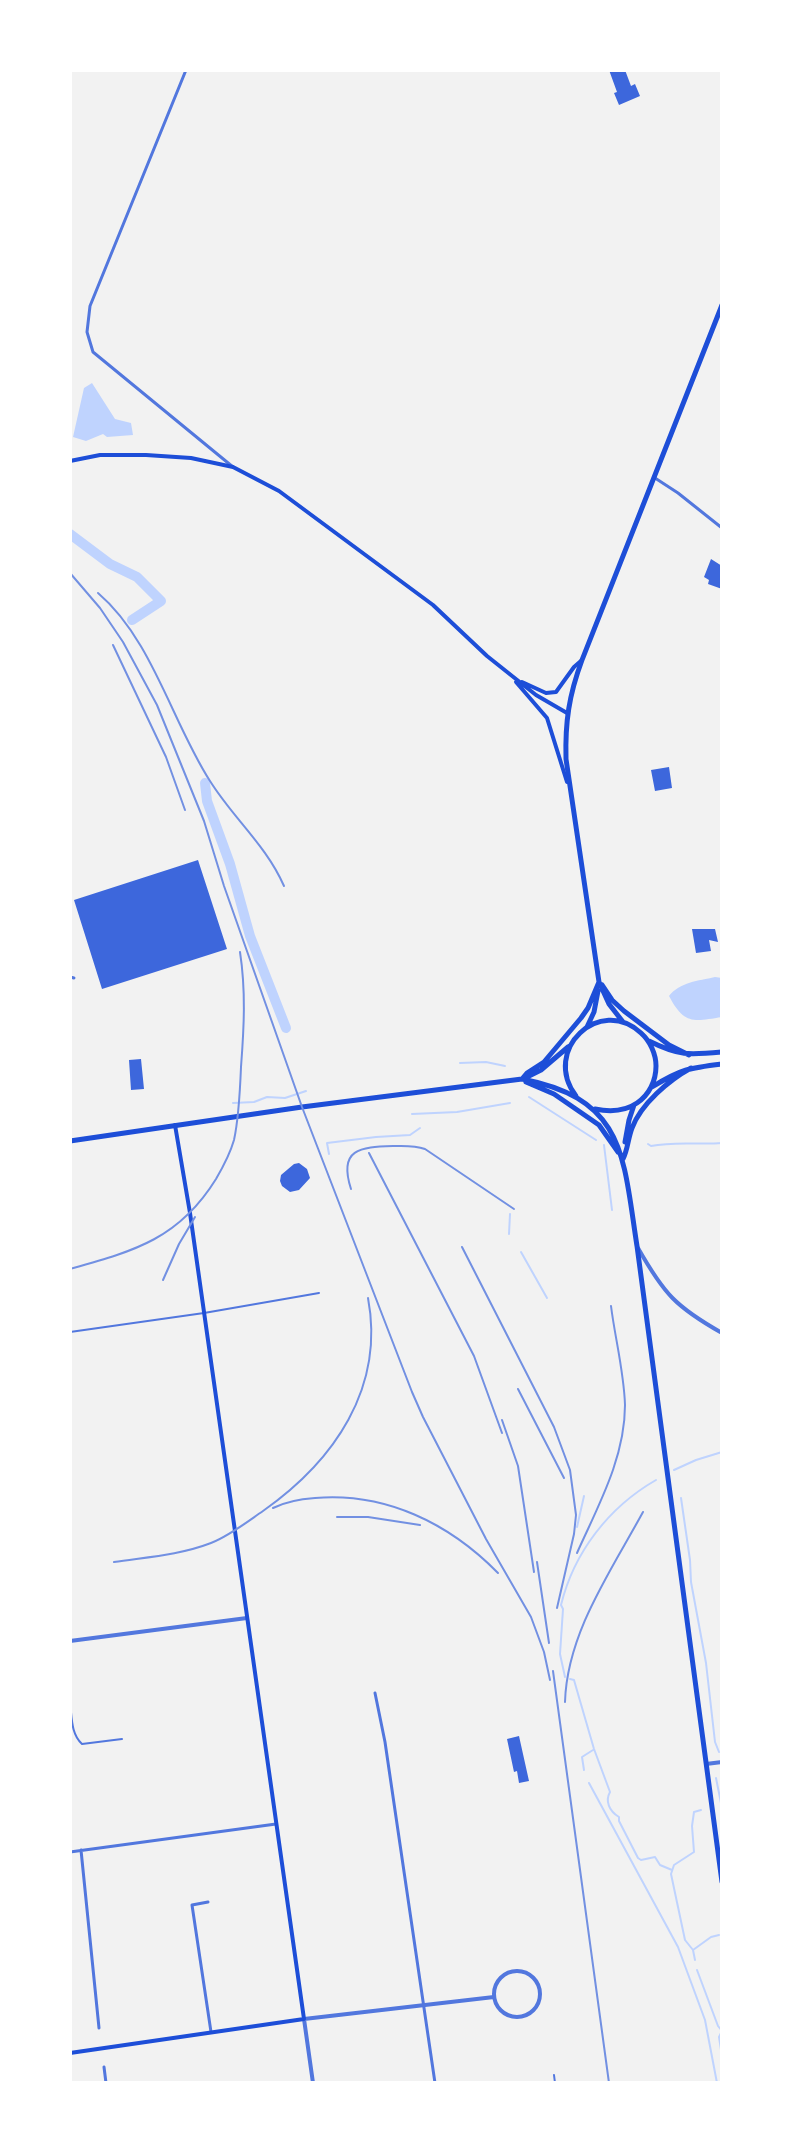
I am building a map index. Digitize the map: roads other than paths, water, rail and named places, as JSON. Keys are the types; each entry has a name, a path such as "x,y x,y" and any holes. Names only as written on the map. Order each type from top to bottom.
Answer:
{"main road":[{"path":"587,1027 596,1007 599,982 565,747 567,713 582,660 719,320 722,305"},
{"path":"70,461 100,455 146,455 191,458 233,467 279,491 428,601 512,677 567,713"},
{"path":"512,677 539,691 551,693 560,689 582,660"},
{"path":"512,677 547,718 571,793"},
{"path":"599,982 609,1004 623,1022"},
{"path":"599,982 624,1011 669,1045 689,1055"},
{"path":"522,1079 544,1062 581,1018 599,982"},
{"path":"70,1141 522,1079 541,1070 587,1027 598,1022 623,1022 637,1029 648,1041 656,1065 650,1089"},
{"path":"648,1041 671,1052 689,1055 722,1052"},
{"path":"569,1047 566,1075 568,1084 579,1099"},
{"path":"594,1109 621,1111 634,1105 650,1089 677,1072 722,1064"},
{"path":"623,1159 633,1125 640,1113 668,1082 691,1068"},
{"path":"522,1079 550,1086 594,1109 609,1125 623,1159 722,1882"},
{"path":"522,1079 554,1094 599,1125 623,1159"},
{"path":"623,1159 634,1105"},
{"path":"70,2053 304,2019 175,1125"}],"street":[{"path":"186,70 90,306 87,332 93,352 233,467"},
{"path":"655,478 722,528"},
{"path":"637,1246 666,1294 722,1333"},
{"path":"70,1641 247,1618"},
{"path":"375,1693 385,1742 435,2083"},
{"path":"706,1764 722,1762"},
{"path":"70,1852 276,1824"},
{"path":"81,1850 99,2028"},
{"path":"208,1902 192,1905 211,2032"},
{"path":"514,1971 531,1976 540,1991 536,2008 520,2017 503,2013 494,1997 499,1980 514,1971"},
{"path":"313,2083 304,2019 494,1997"},
{"path":"104,2067 106,2083"}],"lane":[{"path":"70,1332 319,1293"},
{"path":"70,1703 73,1730 82,1744 122,1739"},
{"path":"554,2075 555,2083"}],"water":[{"path":"92,383 115,419 131,423 133,435 107,437 103,434 86,441 73,437 84,388"},
{"path":"715,977 722,978 722,1017 696,1020 679,1012 669,996 673,991"}],"waterway":[{"path":"70,534 110,564 137,577 161,601 132,620"},
{"path":"205,783 207,801 230,864 250,936 286,1028"},
{"path":"460,1063 486,1062 505,1066"},
{"path":"233,1103 254,1102 267,1097 285,1098 306,1091"},
{"path":"529,1097 596,1140"},
{"path":"412,1114 457,1112 510,1103"},
{"path":"329,1154 327,1143 410,1135 420,1128"},
{"path":"648,1144 722,1143"},
{"path":"604,1145 612,1210"},
{"path":"509,1234 510,1214"},
{"path":"521,1252 547,1298"},
{"path":"674,1470 722,1452"},
{"path":"565,1677 560,1654 561,1605 575,1567 584,1549 609,1517 656,1480"},
{"path":"577,1527 584,1496"},
{"path":"681,1498 691,1582 719,1752"},
{"path":"570,1679 574,1680 610,1792 610,1809 619,1817 638,1858 655,1857 660,1865 672,1870"},
{"path":"584,1770 582,1757 593,1750"},
{"path":"716,1778 722,1808"},
{"path":"589,1783 678,1947 705,2020 717,2083"},
{"path":"693,1950 685,1940 671,1874 674,1865 694,1852 694,1812 701,1810"},
{"path":"695,1960 693,1950 719,1935"},
{"path":"697,1970 722,2031 719,2037 722,2056"}],"railway":[{"path":"70,573 100,608 123,642 157,705 204,821 302,1107 412,1392 486,1539 531,1617 550,1680"},
{"path":"98,593 133,633 196,758 277,871 284,886"},
{"path":"113,645 166,757 185,810"},
{"path":"70,1269 115,1256 170,1229 202,1199 221,1170 234,1140 239,1104 244,1010 240,952"},
{"path":"351,1189 347,1166 355,1153 362,1149 413,1146 425,1149 514,1209"},
{"path":"369,1153 474,1356 502,1433"},
{"path":"163,1280 195,1217"},
{"path":"462,1247 554,1427 570,1470 576,1515 557,1608"},
{"path":"114,1562 175,1553 218,1540 263,1511 312,1469 348,1420 361,1392 369,1362 371,1331 368,1298"},
{"path":"577,1553 609,1481 624,1425 623,1380 611,1306"},
{"path":"518,1389 564,1478"},
{"path":"502,1420 518,1466 534,1572"},
{"path":"273,1508 304,1499 341,1497 391,1506 414,1514 459,1539 498,1573"},
{"path":"565,1702 568,1676 582,1627 643,1512"},
{"path":"337,1517 368,1517 420,1525"},
{"path":"537,1562 549,1643"},
{"path":"553,1671 609,2083"}]}
